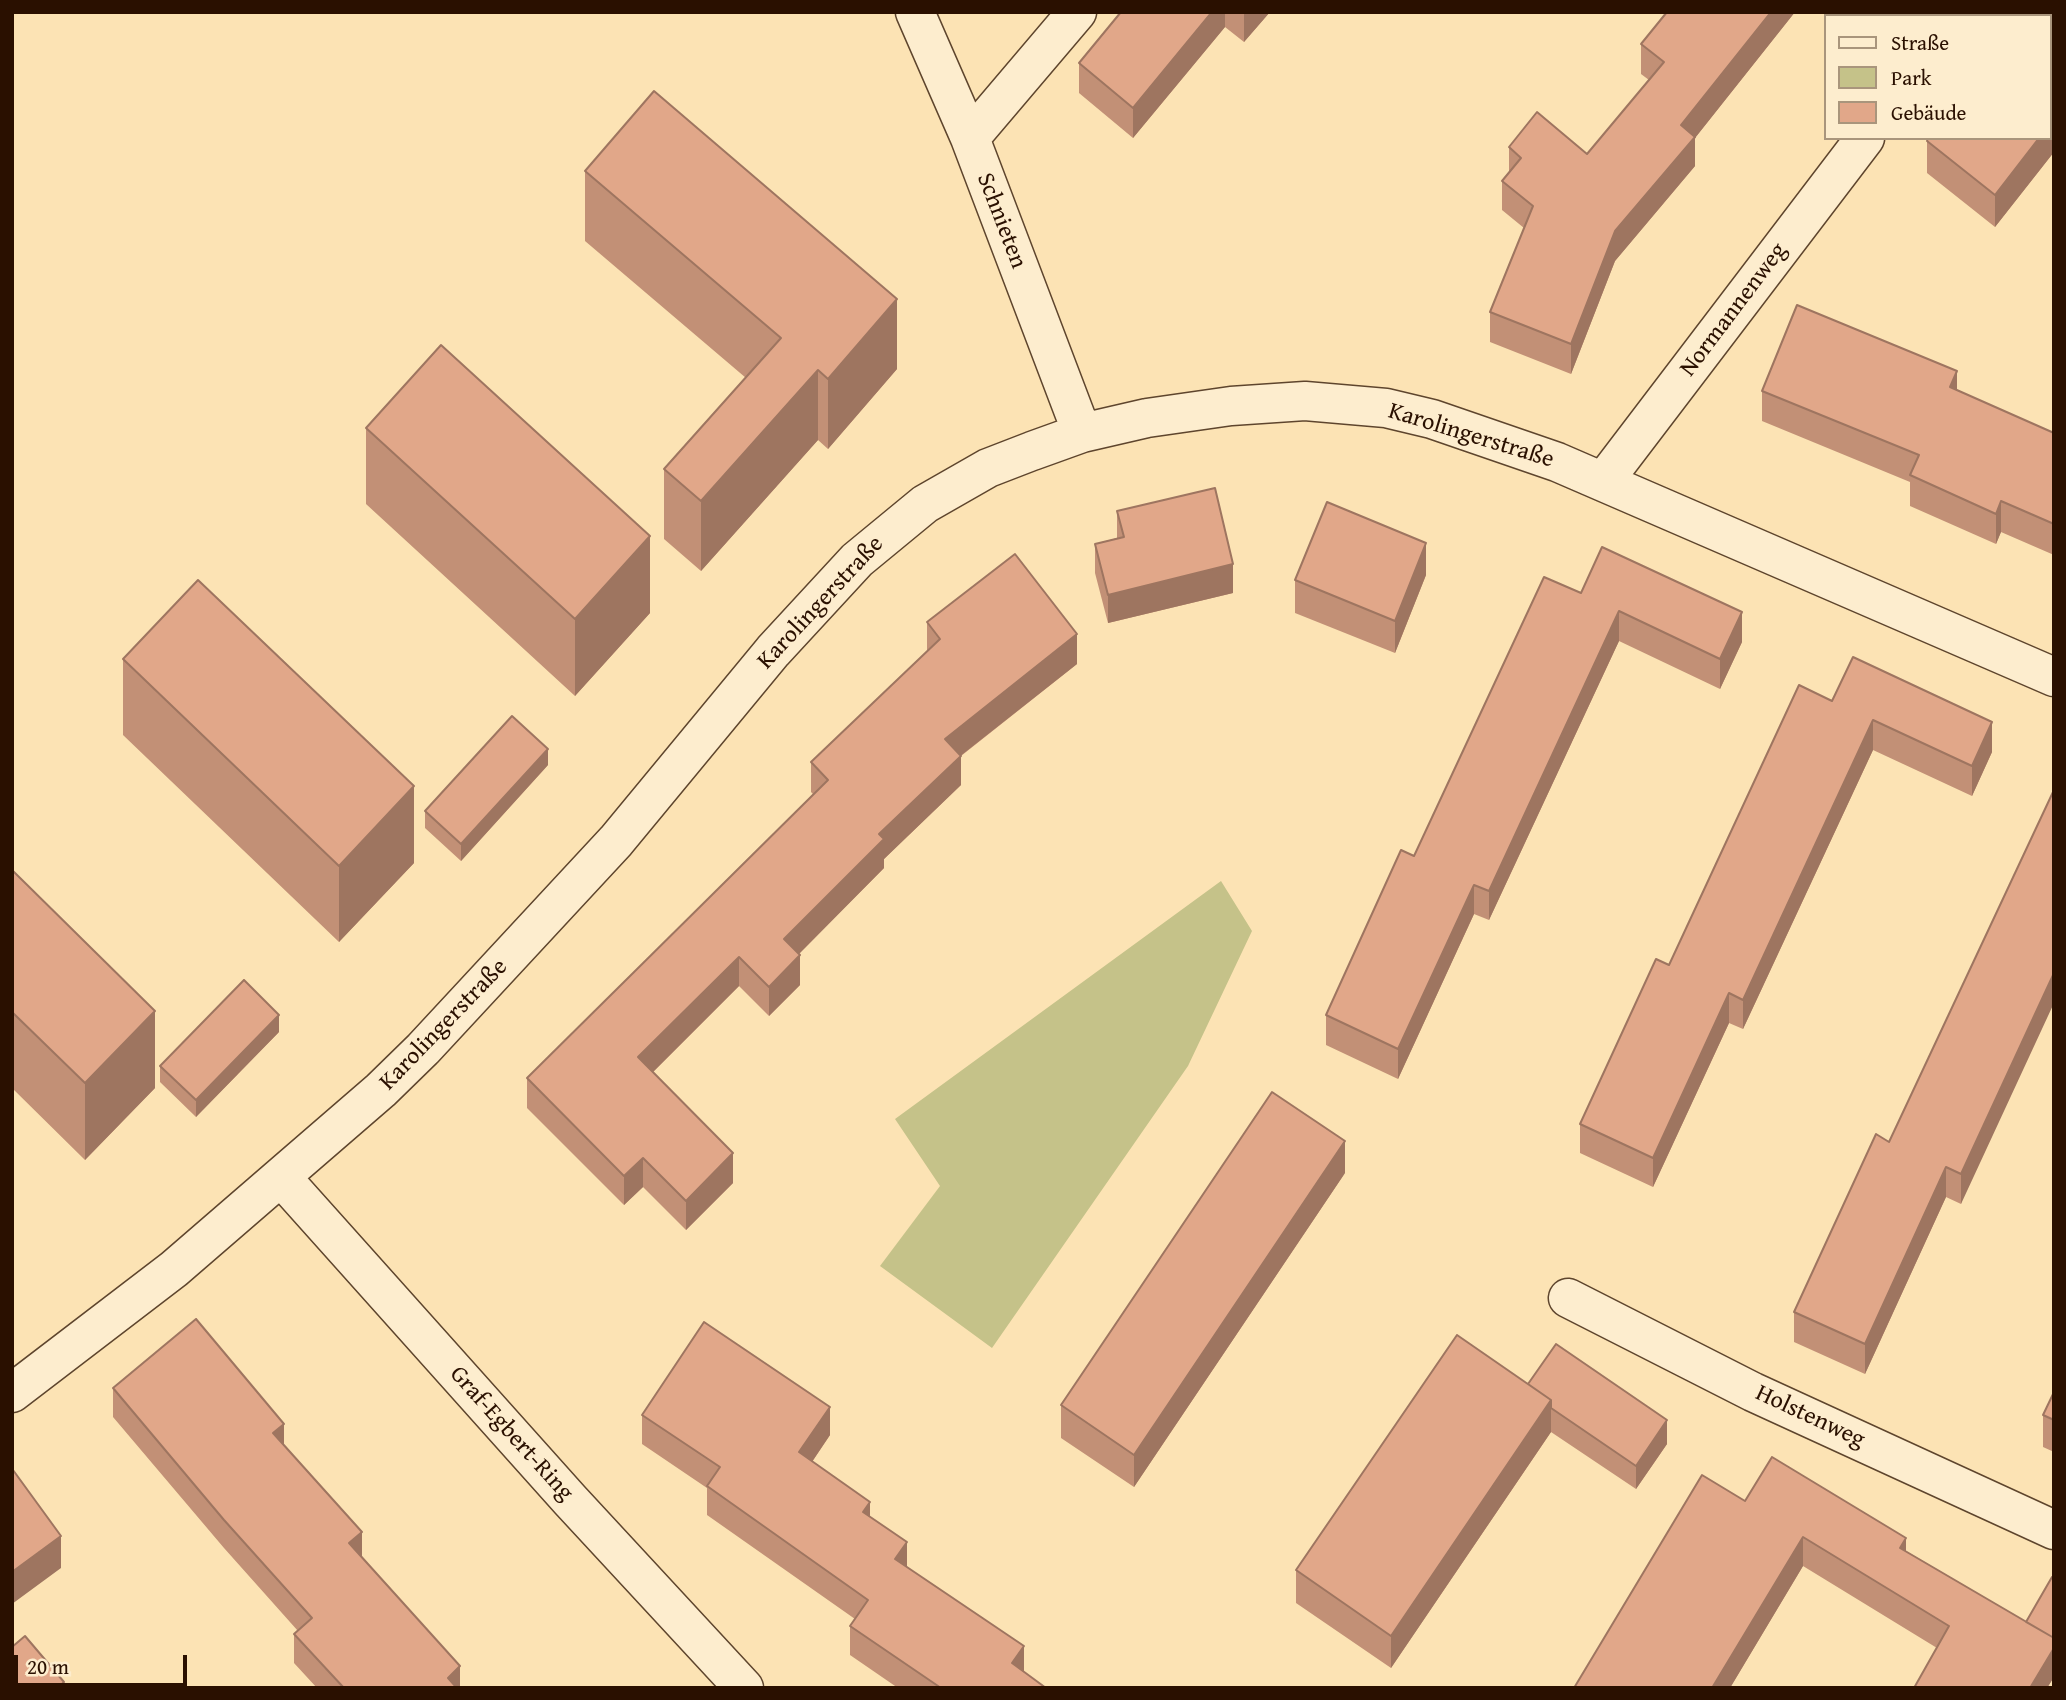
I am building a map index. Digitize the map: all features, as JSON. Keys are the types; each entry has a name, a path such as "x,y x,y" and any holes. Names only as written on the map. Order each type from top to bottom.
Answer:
{"street":[{"name":"Schnieten","path":"915,12 970,138 1082,433"},
{"path":"970,138 1077,12"},
{"name":"Normannenweg","path":"1603,482 1863,140"},
{"name":"Karolingerstraße","path":"12,1393 174,1269 381,1090 504,964 615,841 773,651 857,560 896,526 956,485 988,468 1082,433 1147,418 1231,406 1342,403 1386,408 1432,419 1521,448 1603,482 2054,677"},
{"name":"Graf-Egbert-Ring","path":"281,1177 552,1481 744,1688"},
{"name":"Holstenweg","path":"1569,1298 1753,1392 2054,1530"}],"green space":[{"path":"1221,881 1252,931 1188,1066 992,1348 880,1266 940,1186 895,1119"}],"building":[{"path":"1121,12 1212,12 1133,108 1079,63"},
{"path":"1667,12 1771,12 1681,125 1695,137 1615,231 1571,344 1490,312 1533,206 1502,181 1521,158 1509,147 1537,112 1587,154 1664,62 1641,44"},
{"path":"654,91 897,299 828,379 818,370 701,501 664,469 781,338 585,171"},
{"path":"1927,140 2037,140 1995,195"},
{"path":"1797,305 1957,371 1950,387 2054,433 2054,524 2001,501 1996,514 1910,475 1919,455 1762,391"},
{"path":"441,345 650,536 575,619 366,428"},
{"path":"1215,488 1233,564 1108,595 1095,544 1124,537 1117,511"},
{"path":"1327,502 1426,543 1395,621 1295,580"},
{"path":"1602,547 1742,612 1720,659 1619,611 1489,891 1474,885 1398,1049 1326,1015 1401,850 1414,856 1544,577 1581,593"},
{"path":"1015,554 1077,634 945,739 961,756 879,834 884,839 784,939 800,955 769,987 739,957 638,1057 733,1153 686,1201 643,1158 624,1176 527,1078 828,780 811,762 940,639 927,622"},
{"path":"198,580 414,786 339,866 123,659"},
{"path":"1853,657 1992,722 1972,766 1873,720 1743,1000 1729,993 1653,1158 1580,1124 1656,959 1669,965 1799,685 1832,701"},
{"path":"512,716 548,749 461,844 425,811"},
{"path":"2053,792 2054,973 1961,1174 1946,1167 1865,1344 1794,1312 1876,1134 1889,1142"},
{"path":"12,870 155,1011 85,1083 12,1012"},
{"path":"244,980 279,1015 196,1100 160,1066"},
{"path":"1272,1092 1345,1141 1134,1455 1061,1405"},
{"path":"196,1319 284,1424 273,1433 362,1532 349,1543 460,1666 448,1678 457,1688 344,1688 294,1634 312,1618 224,1520 113,1388"},
{"path":"704,1322 830,1407 799,1452 870,1502 863,1512 907,1542 895,1559 1024,1646 1012,1663 1046,1688 941,1688 850,1626 868,1600 707,1486 720,1467 642,1415"},
{"path":"1457,1335 1551,1400 1391,1636 1296,1570"},
{"path":"1556,1344 1667,1420 1636,1466 1551,1408 1551,1400 1528,1384"},
{"path":"2054,1392 2054,1420 2043,1415"},
{"path":"1772,1457 1906,1538 1900,1548 2054,1638 2054,1648 2030,1688 1914,1688 1949,1626 1803,1537 1712,1688 1574,1688 1702,1475 1745,1501"},
{"path":"12,1471 61,1536 12,1572"},
{"path":"2052,1577 2054,1578 2054,1638 2026,1622"},
{"path":"25,1636 64,1682 58,1688 12,1688 12,1647"}]}
